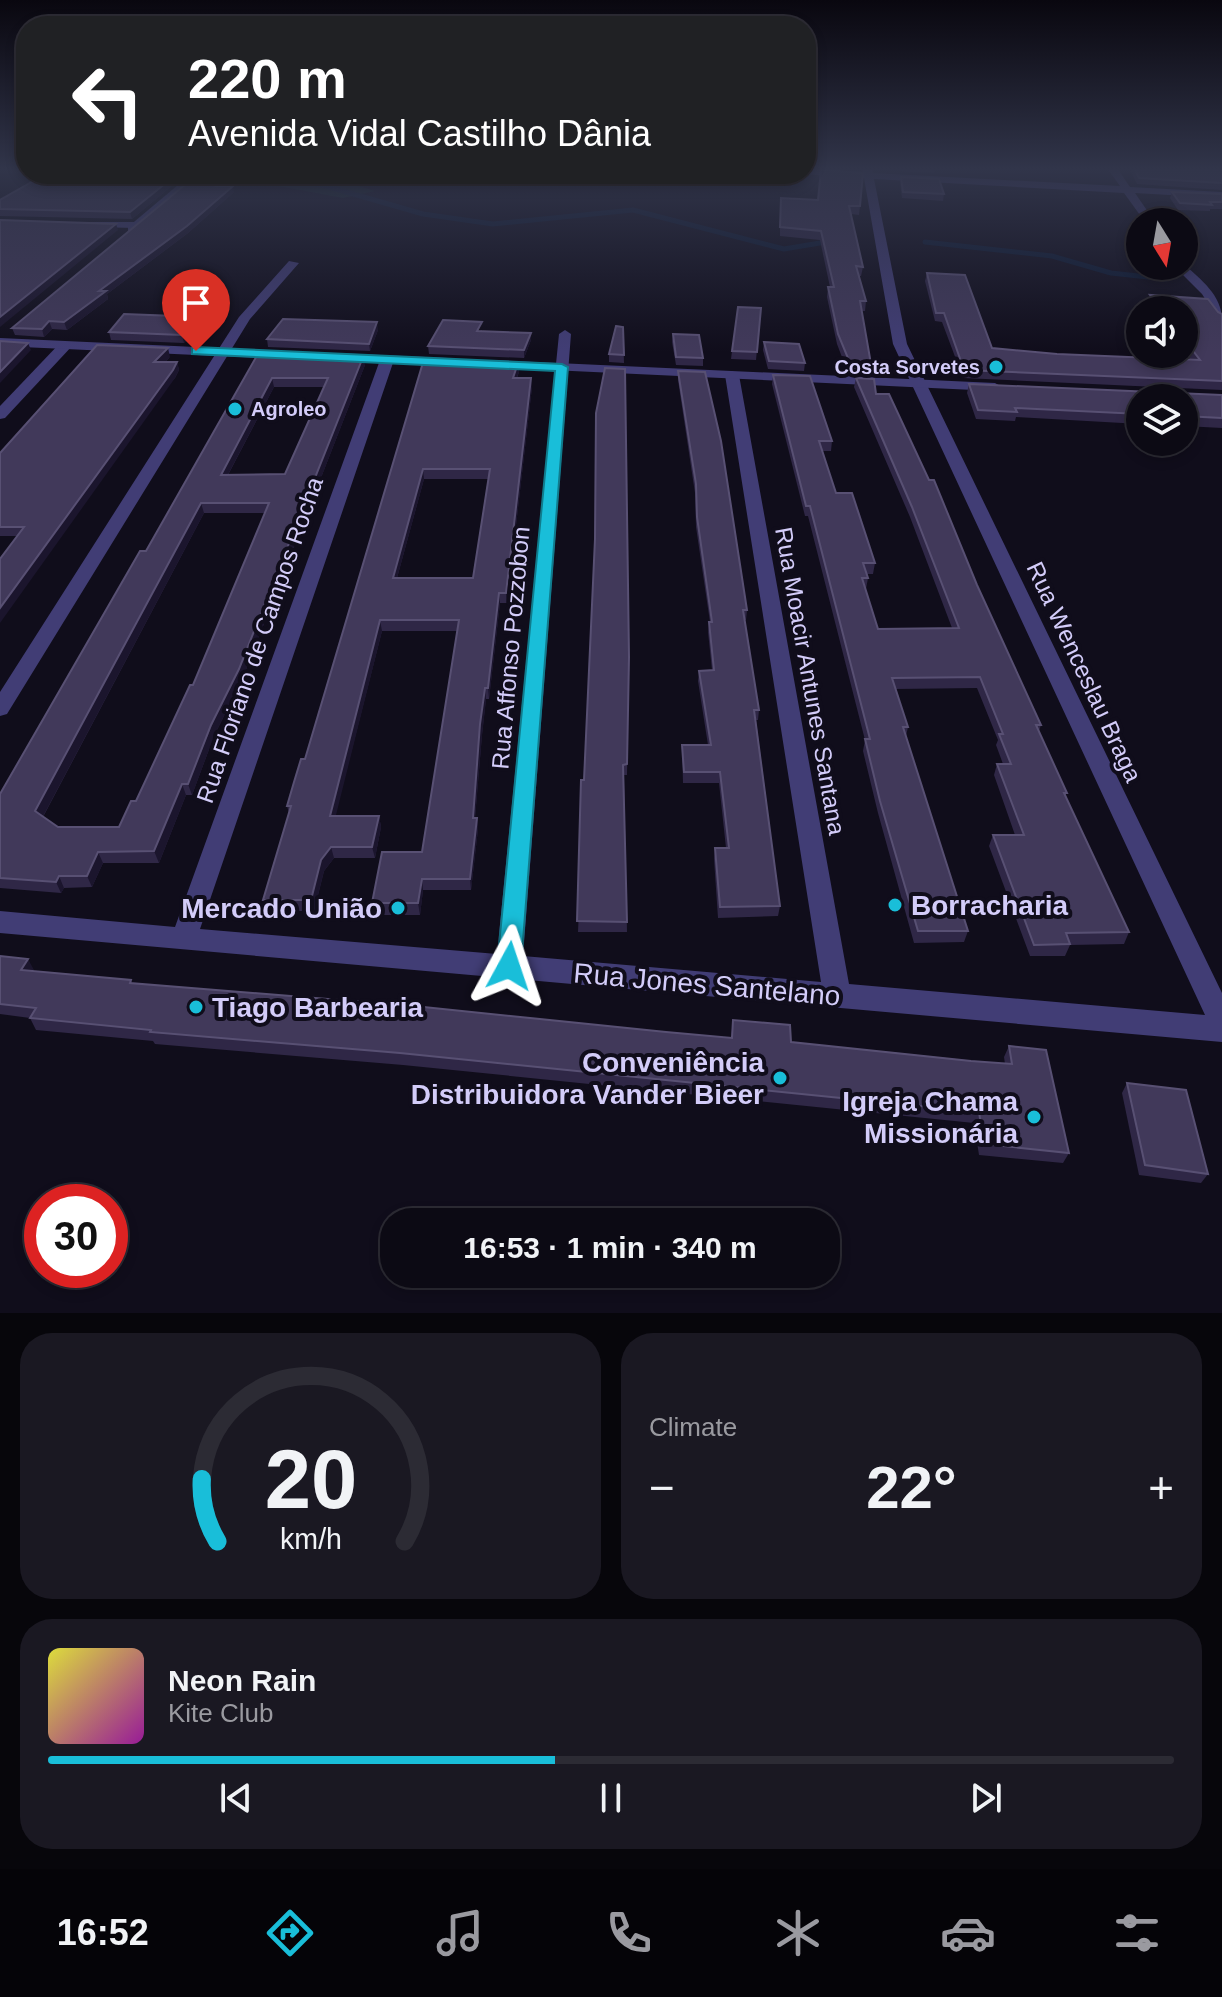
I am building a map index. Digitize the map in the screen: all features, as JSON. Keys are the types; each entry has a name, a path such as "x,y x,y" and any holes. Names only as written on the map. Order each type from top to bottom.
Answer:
{"street":[{"path":"124,235 131,229"},
{"name":"Rua Wenceslau Braga","path":"878,229 900,344 1222,1022"},
{"path":"0,709 245,317 293,263"},
{"path":"1194,280 1222,316"},
{"name":"Rua Affonso Pozzobon","path":"509,966 565,334"},
{"path":"3,338 66,345 1017,388"},
{"path":"0,415 66,345"},
{"name":"Rua Floriano de Campos Rocha","path":"184,938 387,360"},
{"name":"Rua Moacir Antunes Santana","path":"732,375 837,995"},
{"name":"Rua Jones Santelano","path":"0,922 1222,1029"}],"building":[{"path":"0,229 109,229 0,317"},
{"path":"131,229 183,229 99,291 106,291 64,322 49,321 42,329 12,328"},
{"path":"803,229 854,229 863,267 856,266 866,301 860,301 871,364 850,363 838,334 828,287 834,287 821,231"},
{"path":"927,273 965,275 992,348 1126,357 1126,368 1198,368 1198,298 1208,299 1222,314 1222,381 964,370 944,313 936,313"},
{"path":"738,307 761,308 757,352 732,351"},
{"path":"124,314 200,317 182,335 109,332"},
{"path":"283,319 377,322 369,344 267,339"},
{"path":"443,320 482,322 477,331 531,333 524,350 428,346"},
{"path":"616,326 623,327 624,355 609,354"},
{"path":"673,334 699,335 703,358 676,357"},
{"path":"0,341 28,343 0,372"},
{"path":"764,342 799,344 805,363 769,361"},
{"path":"97,345 168,348 154,362 177,362 0,608 0,559 24,527 0,527 0,453"},
{"path":"259,352 363,357 239,669 211,725 188,784 182,784 154,851 98,852 87,876 59,876 56,882 0,878 0,794 140,551 146,551","holes":["272,378 328,378 285,474 221,475","201,503 269,503 193,685 190,685 136,801 131,801 119,827 58,827 35,811"]},
{"path":"424,359 518,363 513,378 531,378 506,593 499,593 488,688 485,688 480,724 473,818 477,818 470,879 422,879 418,903 372,903 382,852 422,852 459,620 380,620 330,816 379,816 372,847 331,847 321,860 311,900 263,900 291,806 287,806 294,782 301,759 305,759","holes":["423,469 490,469 473,578 393,578"]},
{"path":"605,368 625,369 629,657 627,764 623,765 627,922 577,921 581,780 584,780 595,539 596,413"},
{"path":"678,371 705,372 721,441 747,610 743,610 759,710 754,710 780,906 720,907 715,848 729,848 720,772 684,772 682,745 711,745 699,671 714,670 709,622 712,622 697,517 696,484"},
{"path":"773,375 810,376 832,441 819,441 836,493 852,493 875,563 863,563 868,578 862,578 878,629 959,628 912,507 856,378 874,379 876,394 889,394 929,480 934,480 977,585 1041,725 1036,725 1067,793 1064,793 1129,932 1066,933 1070,944 1034,945 993,835 1024,835 997,764 1011,764 999,734 1003,734 980,677 892,678 908,727 903,727 968,931 918,931 880,801 865,739 870,739"},
{"path":"969,384 1126,391 1126,413 1015,408 1017,412 978,410"},
{"path":"1198,394 1222,395 1222,418 1198,417"},
{"path":"0,956 28,959 21,970 131,980 130,983 414,1006 732,1038 733,1020 790,1025 791,1042 971,1061 1012,1064 1009,1046 1046,1050 1069,1153 984,1144 979,1112 30,1018 36,1008 0,1004"},
{"path":"1127,1083 1186,1090 1208,1174 1145,1165"}],"waterway":[{"path":"708,229 784,249 832,241"},
{"path":"925,242 1052,256 1126,275"}],"place":[{"name":"Costa Sorvetes","path":"996,367"},
{"name":"Agroleo","path":"235,409"},
{"name":"Borracharia","path":"895,905"},
{"name":"Mercado União","path":"398,908"},
{"name":"Tiago Barbearia","path":"196,1007"},
{"name":"Conveniência Distribuidora Vander Bieer","path":"780,1078"},
{"name":"Igreja Chama Missionária","path":"1034,1117"}],"route":[{"path":"196,351 562,367 509,966"}]}
